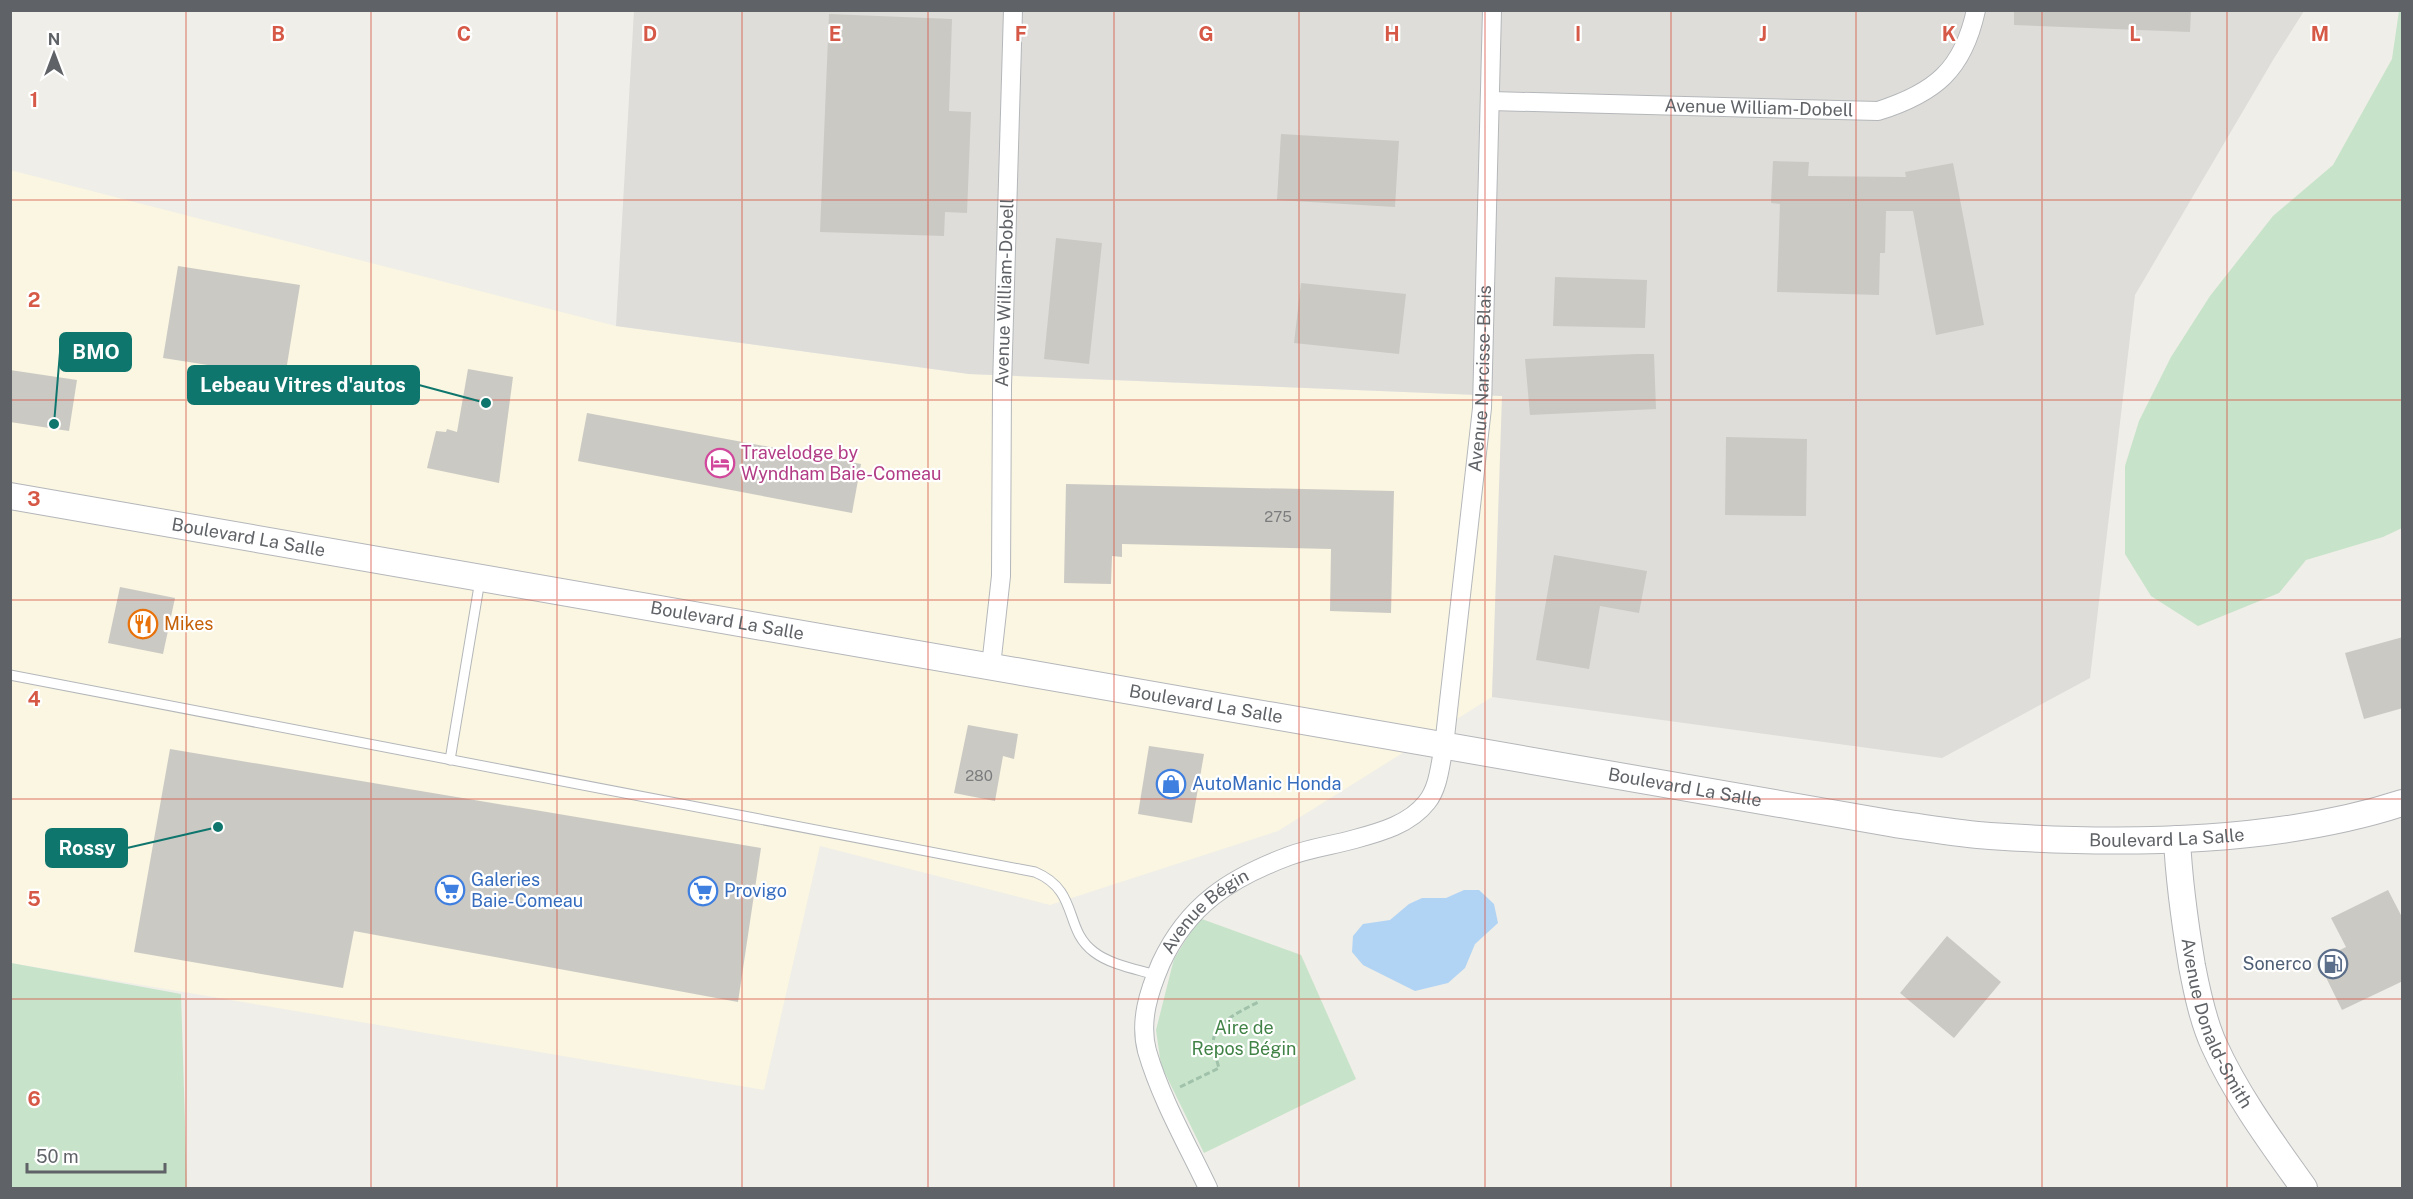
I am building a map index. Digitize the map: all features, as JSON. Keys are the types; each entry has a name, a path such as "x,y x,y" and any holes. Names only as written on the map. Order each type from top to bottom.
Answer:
{"street":[{"name":"Avenue William-Dobell","path":"991,666 1002,576 1002,386 1012,10"},
{"name":"Avenue Narcisse-Blais","path":"1444,746 1482,408 1492,10"},
{"name":"Avenue William-Dobell","path":"1491,101 1878,111 1901,104 1947,74 1965,50 1976,10"},
{"name":"Boulevard La Salle","path":"10,496 1894,824 1988,836 2177,839 2287,829 2381,810 2403,803"},
{"name":"Avenue Bégin","path":"1208,1188 1163,1094 1147,1050 1143,1018 1156,975 1172,940 1189,916 1226,885 1290,855 1325,848 1394,828 1427,803 1436,786 1444,746"},
{"name":"Avenue Donald-Smith","path":"2177,839 2178,877 2186,934 2198,995 2213,1045 2259,1124 2304,1188"}],"lane":[{"path":"450,760 481,577"},
{"path":"10,675 1035,872 1051,878 1065,896 1082,940 1094,952 1118,964 1156,975"}],"path":[{"path":"1163,1094 1220,1068 1213,1043 1217,1031 1226,1020 1260,1001"}],"shaded area":[{"path":"634,11 2304,11 2135,295 2090,678 1942,758 1492,697 1502,396 969,374 616,326"},
{"path":"10,170 616,326 969,374 1503,396 1492,697 1278,831 1050,905 820,846 764,1090 11,963"}],"green space":[{"path":"2399,11 2402,11 2402,528 2383,537 2306,560 2279,593 2198,626 2151,596 2125,554 2125,466 2139,421 2171,357 2210,296 2273,216 2333,165 2392,59"},
{"name":"Aire de Repos Bégin","path":"1199,918 1301,955 1356,1079 1204,1153 1161,1065 1156,1030 1174,959"},
{"path":"11,963 181,994 187,1188 11,1188"}],"water":[{"path":"1464,890 1479,890 1494,904 1498,923 1475,944 1465,968 1448,983 1415,991 1363,965 1352,952 1353,936 1363,924 1390,920 1409,904 1422,898 1446,898"}],"building":[{"path":"2014,10 2191,10 2190,32 2014,25"},
{"path":"829,14 952,19 949,111 971,112 967,213 945,212 944,236 820,232"},
{"path":"1281,134 1399,141 1395,207 1277,200"},
{"path":"1773,161 1809,162 1808,176 1906,177 1905,172 1953,163 1984,325 1936,335 1913,211 1886,211 1885,253 1880,253 1879,295 1777,292 1780,204 1771,203"},
{"path":"1056,238 1102,243 1089,364 1044,359"},
{"path":"178,266 300,285 285,377 163,358"},
{"path":"1555,277 1647,280 1645,328 1553,326"},
{"path":"1301,283 1406,294 1399,354 1294,343"},
{"path":"1654,354 1656,409 1530,415 1525,359"},
{"path":"468,369 513,377 499,483 427,468 436,431 446,432 447,429 457,432"},
{"path":"10,370 77,380 69,431 10,422"},
{"name":"Travelodge by Wyndham Baie-Comeau","path":"587,413 861,464 852,513 578,461"},
{"path":"1726,437 1807,439 1806,516 1725,515"},
{"path":"1066,484 1394,491 1391,613 1330,611 1331,549 1122,544 1122,557 1112,556 1111,584 1064,583"},
{"path":"1554,555 1647,571 1639,613 1600,606 1589,669 1536,660"},
{"path":"120,587 175,598 163,654 108,643"},
{"path":"2403,637 2403,708 2364,719 2345,653"},
{"path":"968,725 1018,734 1014,759 1003,756 995,801 954,793"},
{"name":"AutoManic Honda","path":"1149,746 1204,754 1192,823 1138,814"},
{"name":"Galeries Baie-Comeau","path":"170,749 761,848 738,1002 354,931 343,988 134,952"},
{"path":"2388,890 2403,919 2403,981 2342,1010 2318,961 2346,947 2331,918"},
{"path":"1947,936 2001,982 1954,1038 1900,993"}],"place":[{"name":"Lebeau Vitres d'autos","path":"486,403"},
{"name":"BMO","path":"54,424"},
{"name":"Travelodge by Wyndham Baie-Comeau","path":"720,463"},
{"name":"Mikes","path":"143,624"},
{"name":"AutoManic Honda","path":"1171,784"},
{"name":"Rossy","path":"218,827"},
{"name":"Galeries Baie-Comeau","path":"450,890"},
{"name":"Provigo","path":"703,891"},
{"name":"Sonerco","path":"2333,964"}]}
